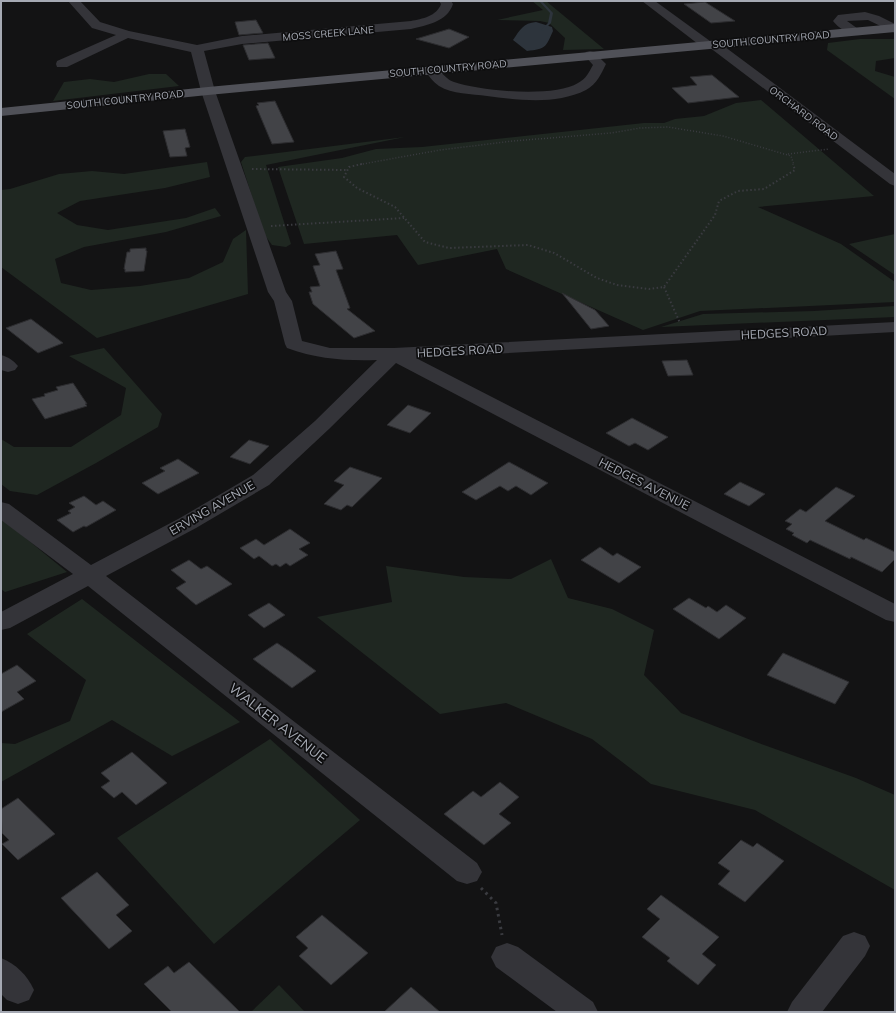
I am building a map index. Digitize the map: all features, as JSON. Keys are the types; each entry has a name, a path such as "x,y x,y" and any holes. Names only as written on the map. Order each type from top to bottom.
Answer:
{"main road":[{"name":"SOUTH COUNTRY ROAD","path":"1,112 590,55 894,28"}],"street":[{"path":"74,1 96,25 127,34 197,49"},
{"name":"MOSS CREEK LANE","path":"197,49 242,40 411,25 424,22 442,14 447,4 445,1"},
{"name":"ORCHARD ROAD","path":"648,1 710,44 895,181"},
{"path":"854,31 839,21 842,18 866,15 894,28"},
{"path":"62,64 127,34"},
{"name":"HEDGES ROAD","path":"197,49 208,91 277,292 283,301 294,344 308,350 325,354 394,354 895,327"},
{"path":"431,70 445,84 502,94 551,96 581,87 593,79 600,64 590,55"},
{"name":"ERVING AVENUE","path":"1,622 89,574 188,523 262,480 322,425 394,354"},
{"name":"HEDGES AVENUE","path":"394,354 895,614"},
{"name":"WALKER AVENUE","path":"1,509 89,574 467,872"},
{"path":"803,1012 854,946"},
{"path":"507,957 582,1012"}],"path":[{"path":"668,127 723,136 785,154 791,156 795,170 764,189 738,191 719,201 715,215 664,287 649,289 617,285 597,278 554,253 528,245 449,248 425,242 395,207 357,188 344,177 349,167 440,150 513,141 611,133 640,128 668,127"},
{"path":"785,154 849,146"},
{"path":"235,170 259,168 348,170"},
{"path":"255,226 404,218"},
{"path":"664,287 687,338"},
{"path":"467,872 496,903 507,957"}],"shaded area":[{"path":"532,1 546,1 604,49 563,50 565,38 549,23 540,21 497,20 543,10"},
{"path":"536,22 552,27 553,31 549,41 542,48 527,51 513,40 525,25"},
{"path":"860,39 895,39 895,58 876,61 875,71 895,77 895,99 827,50 828,43"},
{"path":"149,74 166,74 179,86 53,101 64,82 90,79 114,82"},
{"path":"761,100 874,196 758,207 841,244 895,282 895,302 700,311 643,330 506,269 497,249 418,265 397,235 304,244 278,167 342,158 376,149 422,147 644,123 664,123 675,119 704,116 736,103"},
{"path":"405,137 266,165 291,244 286,247 272,245 264,234 241,162 245,157"},
{"path":"207,162 210,177 165,188 80,201 57,213 77,225 108,230 186,218 215,208 221,216 166,232 84,247 55,259 61,283 91,290 140,286 189,278 223,262 233,239 246,230 248,294 97,338 1,267 1,190 10,189 59,174 92,171 124,174"},
{"path":"895,234 895,275 849,244"},
{"path":"895,306 895,317 661,327 703,314 814,311"},
{"path":"104,348 162,414 158,427 37,495 10,491 1,484 1,439 14,447 71,447 121,415 126,388 69,356"},
{"path":"1,518 67,572 5,592 1,589"},
{"path":"551,559 568,598 612,609 654,630 644,675 681,713 856,778 895,795 895,890 755,810 651,784 592,739 506,703 440,714 317,617 392,602 386,566 464,577 511,579"},
{"path":"82,599 240,722 172,756 112,720 1,782 1,743 15,744 70,721 86,680 27,634"},
{"path":"270,739 360,820 214,944 117,838"},
{"path":"279,985 305,1012 251,1012"}],"building":[{"path":"705,2 735,21 711,23 684,4"},
{"path":"256,20 263,33 239,35 235,22"},
{"path":"449,29 469,37 449,48 416,39"},
{"path":"268,43 275,58 249,60 243,45"},
{"path":"712,75 739,97 688,103 672,88 697,85 690,77"},
{"path":"275,101 294,142 272,144 256,106 259,105 257,103"},
{"path":"185,129 190,147 185,148 187,156 170,157 163,131"},
{"path":"146,248 147,251 144,271 125,272 124,269 127,252 130,252 130,249"},
{"path":"336,251 343,269 336,270 350,308 347,309 375,331 354,338 313,304 309,292 312,292 310,287 320,286 313,266 320,265 315,254"},
{"path":"562,293 595,310 609,326 591,329"},
{"path":"31,319 63,343 38,353 6,328"},
{"path":"687,360 693,375 668,376 662,361"},
{"path":"73,383 87,406 45,419 32,399 45,396 44,394 58,390 56,387"},
{"path":"408,405 431,413 410,433 387,425"},
{"path":"632,418 668,437 648,450 635,443 629,446 606,433"},
{"path":"249,440 269,446 250,464 230,457"},
{"path":"178,459 199,473 158,494 142,483 165,471 160,468"},
{"path":"509,462 548,483 531,495 516,486 508,491 500,486 476,500 462,492"},
{"path":"350,467 382,478 352,507 347,505 341,510 324,504 344,485 334,481"},
{"path":"740,482 765,494 749,506 724,494"},
{"path":"836,487 855,496 825,521 864,540 866,538 895,552 895,559 882,572 810,540 807,543 792,535 794,533 786,529 792,524 785,521 800,509 806,512"},
{"path":"84,496 96,505 103,501 116,510 86,527 84,526 73,532 57,520 71,513 68,511 75,507 69,503"},
{"path":"290,529 310,543 299,549 308,555 290,566 286,563 280,567 276,564 272,566 259,556 254,559 240,548 256,539 264,545"},
{"path":"600,547 613,556 617,553 641,567 619,583 581,560"},
{"path":"189,560 201,569 207,566 232,584 196,605 176,588 186,582 171,570"},
{"path":"689,598 706,608 708,606 717,612 726,605 746,618 719,639 673,609"},
{"path":"269,603 285,615 264,628 248,615"},
{"path":"277,643 316,671 292,688 253,659"},
{"path":"783,653 849,682 835,704 767,675"},
{"path":"17,665 36,681 17,692 24,699 1,712 1,674"},
{"path":"132,752 167,783 136,805 122,792 114,798 101,787 110,781 101,773"},
{"path":"500,782 519,797 499,814 511,823 484,845 444,814 473,791 481,797"},
{"path":"18,798 55,834 18,860 2,844 9,840 2,833 1,809"},
{"path":"741,840 753,847 757,843 784,861 745,902 718,884 730,871 718,863"},
{"path":"97,872 129,905 116,915 132,931 109,949 61,898"},
{"path":"661,895 719,937 702,954 716,965 698,985 667,961 670,958 642,937 660,919 647,909"},
{"path":"322,915 368,953 331,985 299,956 308,948 296,937"},
{"path":"189,962 240,1012 172,1012 144,984 168,966 174,973"},
{"path":"411,987 440,1012 384,1012"}],"waterway":[{"path":"540,1 552,13 549,23 543,30"}]}
